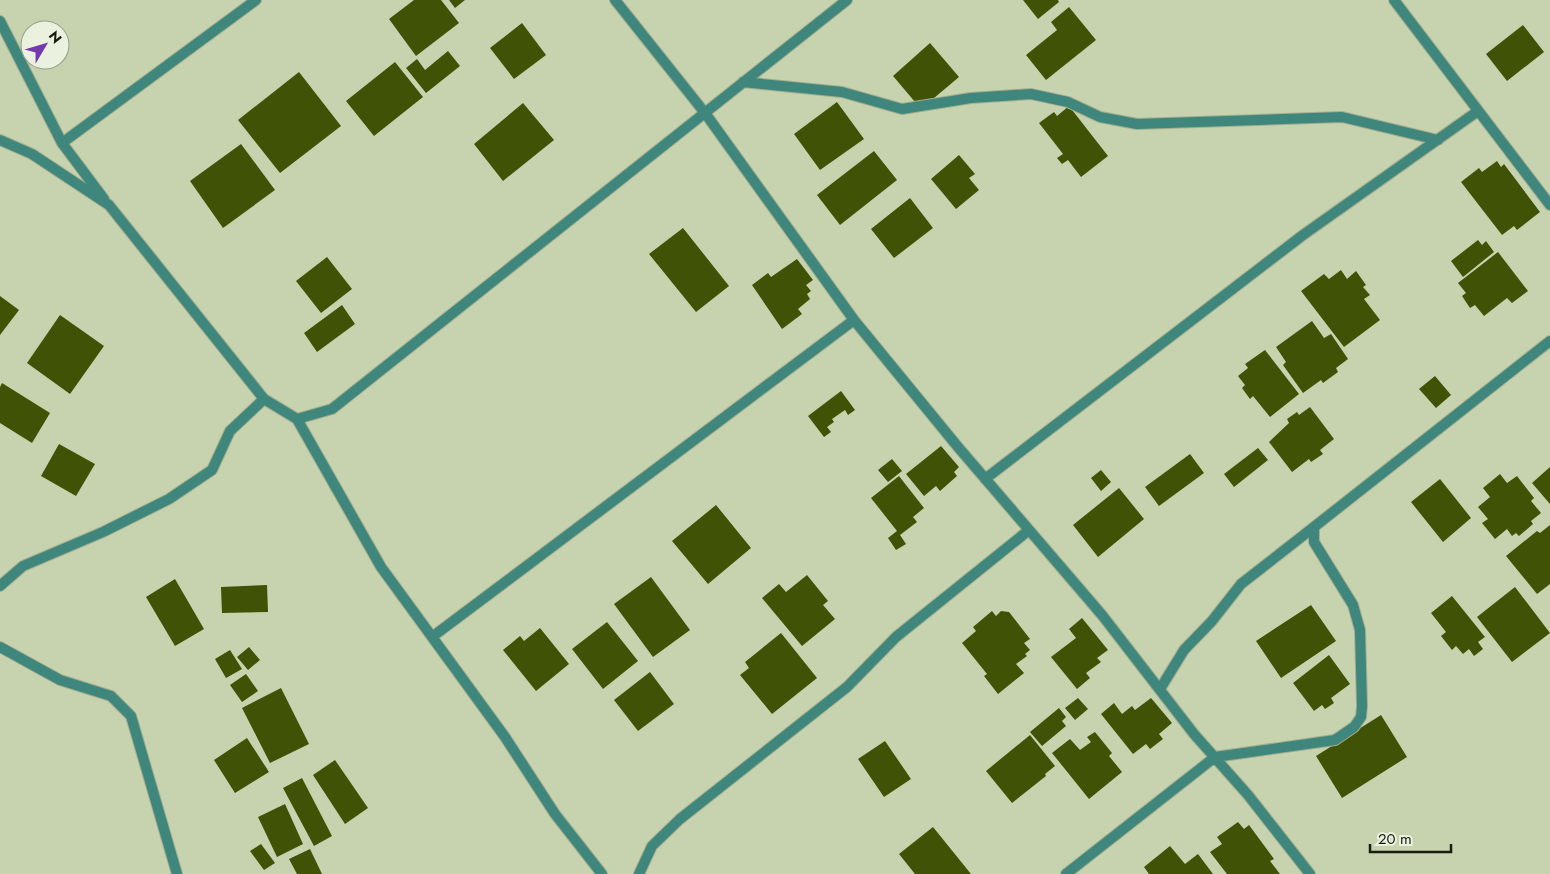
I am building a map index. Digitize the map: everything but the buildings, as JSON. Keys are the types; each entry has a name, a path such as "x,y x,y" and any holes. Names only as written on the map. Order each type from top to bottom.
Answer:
{"street":[{"path":"62,143 256,0"},
{"path":"615,0 705,113 854,320 985,479 1102,615 1310,874"},
{"path":"297,419 332,409 847,0"},
{"path":"1394,0 1550,205"},
{"path":"0,21 62,143 109,205 264,399 297,419 380,567 504,737 556,814 602,874"},
{"path":"743,82 842,92 902,109 971,98 1031,94 1068,102 1100,117 1137,124 1342,117 1438,140"},
{"path":"985,479 1303,235 1478,111"},
{"path":"0,140 32,154 109,205"},
{"path":"432,637 854,320"},
{"path":"1160,689 1184,650 1212,621 1240,584 1550,341"},
{"path":"0,586 24,566 103,532 169,499 212,470 230,431 264,399"},
{"path":"1066,874 1215,757 1335,740 1354,727 1361,717 1363,677 1360,630 1353,605 1314,542 1314,526"},
{"path":"640,874 652,846 680,819 847,688 896,637 1029,530"},
{"path":"0,647 60,680 111,696 131,716 177,874"}]}
